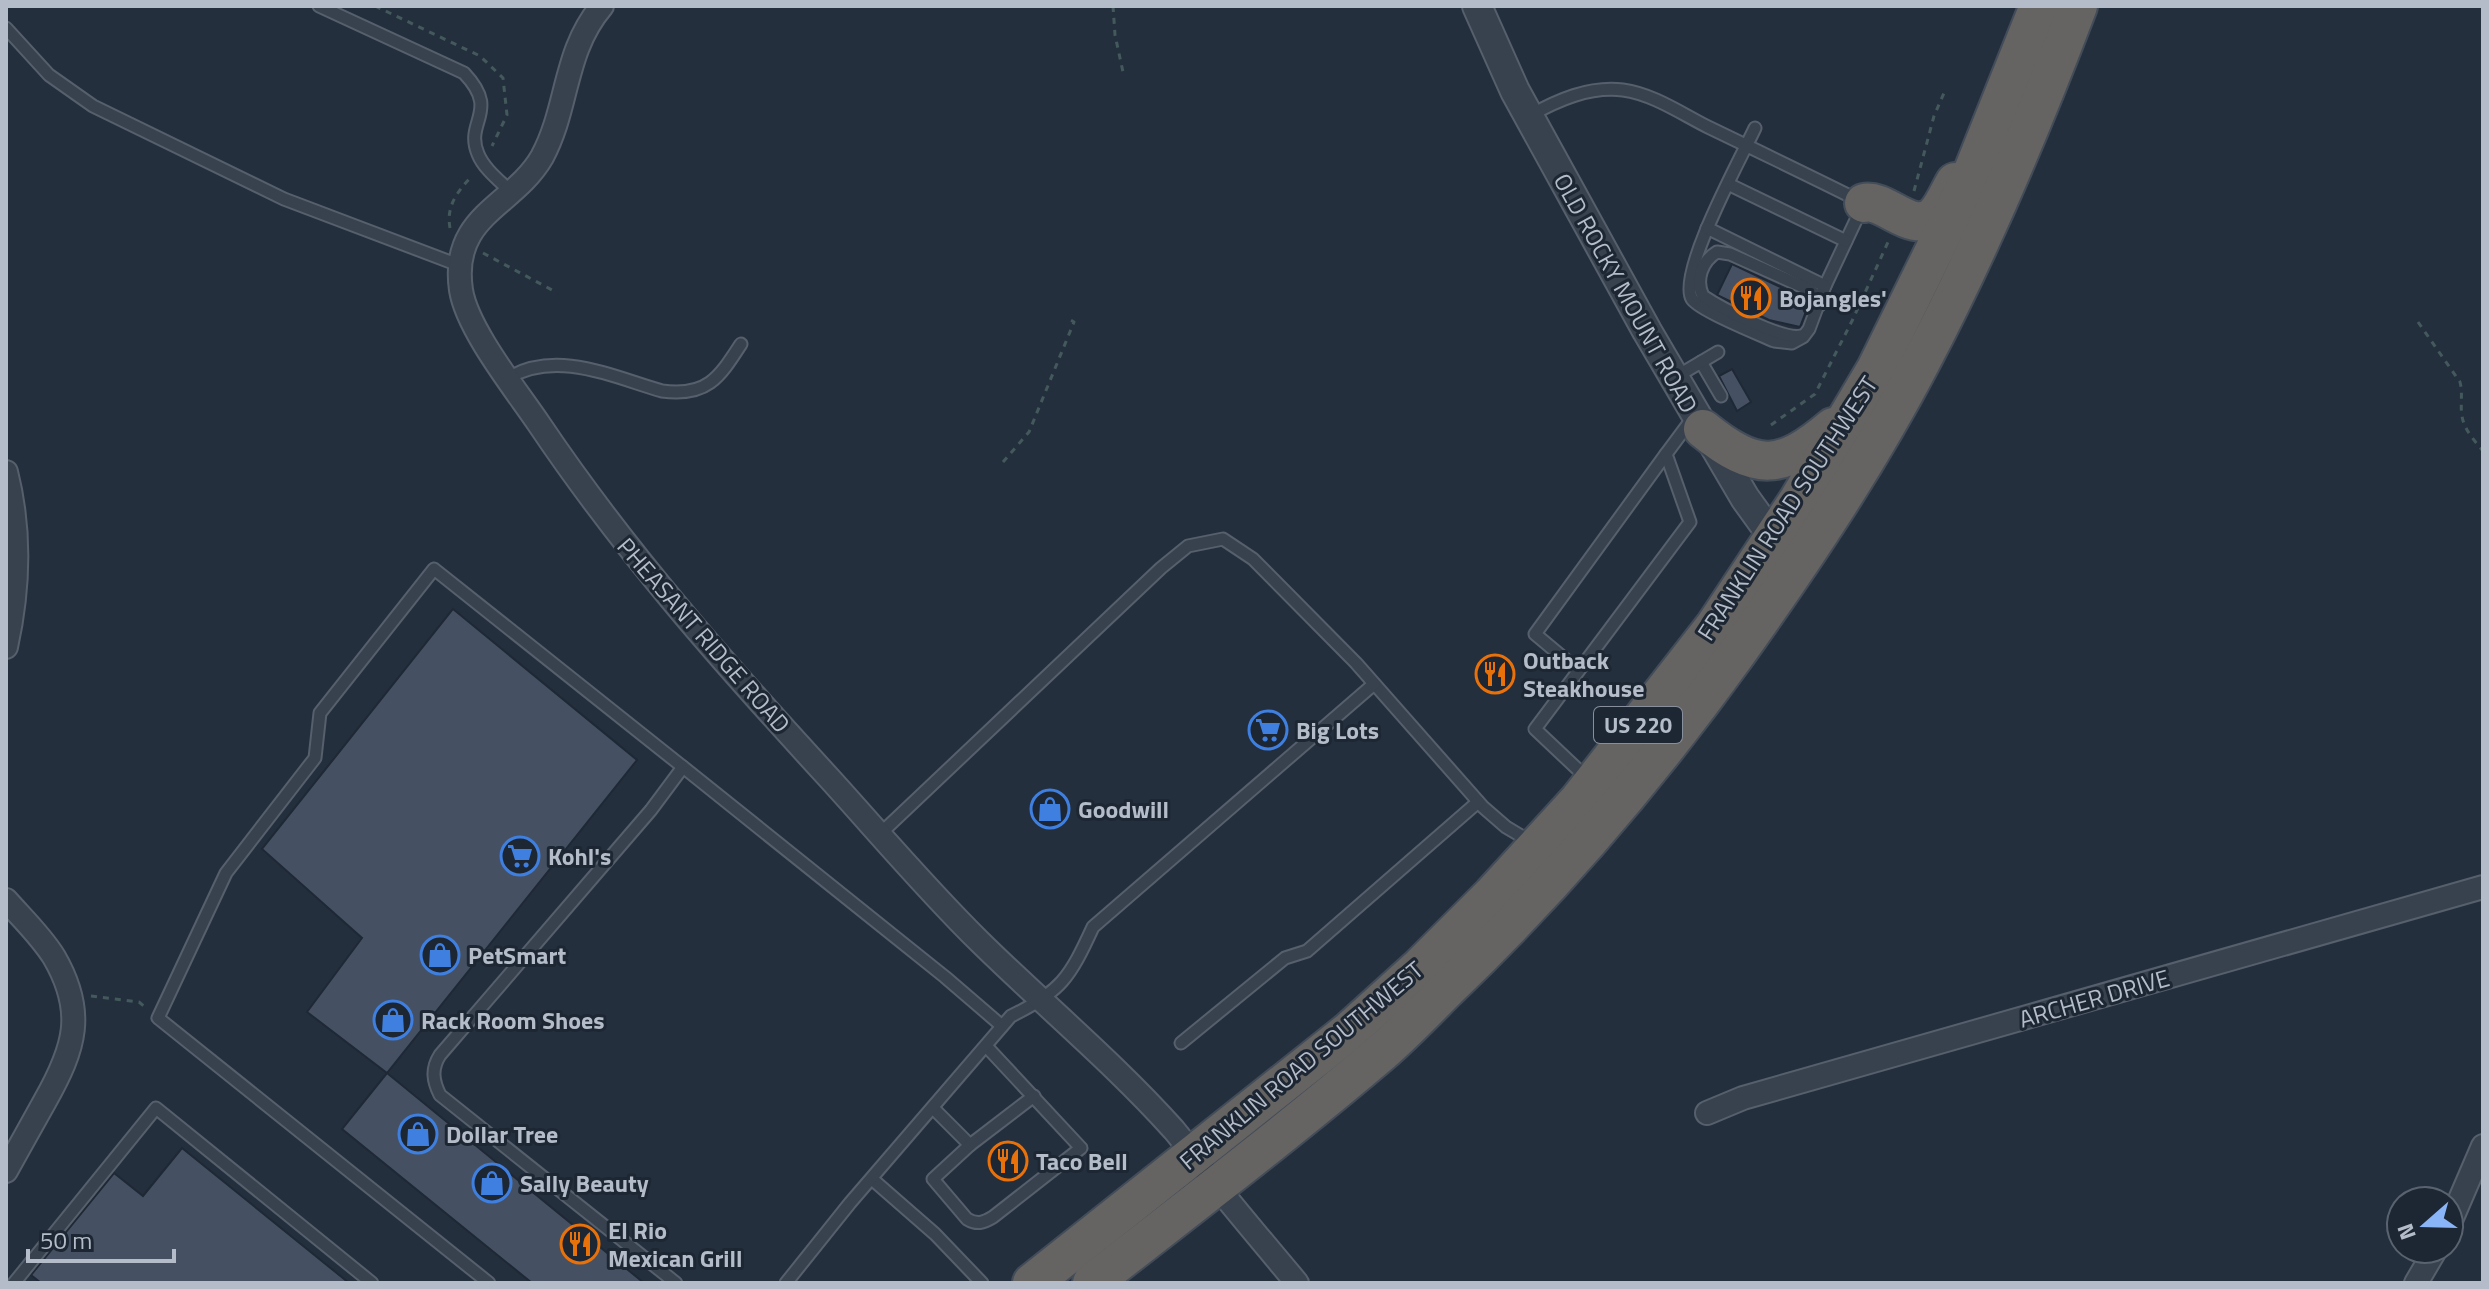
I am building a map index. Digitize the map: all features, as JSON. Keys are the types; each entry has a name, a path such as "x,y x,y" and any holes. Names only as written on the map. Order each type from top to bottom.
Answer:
{"highway":[{"name":"FRANKLIN ROAD SOUTHWEST","path":"1092,1283 1359,1022 1421,966 1537,846 1592,783 1714,627 1773,539 1876,369 1971,176 2039,6"},
{"name":"FRANKLIN ROAD SOUTHWEST","path":"1032,1283 1383,1051 1489,949 1626,799 1681,730 1798,567 1921,363 2028,137 2078,6"},
{"path":"1862,199 1911,219 1922,220 1935,215 1996,115"},
{"path":"1699,422 1720,443 1743,456 1780,461 1810,446 1851,412"}],"street":[{"name":"PHEASANT RIDGE ROAD","path":"602,6 578,41 551,136 542,156 528,177 486,212 474,227 461,266 462,296 472,321 508,378 630,551 721,660 979,941 1044,1000 1173,1130 1297,1283"},
{"name":"OLD ROCKY MOUNT ROAD","path":"1477,6 1529,117 1699,422 1773,539 1798,567"},
{"path":"6,472 18,553 11,583 6,647"},
{"name":"ARCHER DRIVE","path":"1707,1113 1743,1098 2483,887"},
{"path":"6,900 53,955 67,983 75,1021 64,1068 6,1171"},
{"path":"2465,1188 2483,1146"},
{"path":"2416,1283 2427,1265"}],"lane":[{"path":"319,6 464,73 477,86 482,104 474,137 477,152 483,164 511,192"},
{"path":"6,28 49,75 93,106 284,199 461,266"},
{"path":"1529,117 1575,95 1603,90 1627,91 1657,101 1747,146 1862,199 1820,305 1806,333 1792,343 1779,343 1693,301 1689,291 1689,279 1707,228 1747,146 1755,128"},
{"path":"1728,184 1846,241"},
{"path":"1707,228 1825,286"},
{"path":"1806,333 1795,337 1781,333 1705,298 1699,283 1705,263 1714,253 1725,252 1810,290 1815,293 1820,305"},
{"path":"508,378 538,365 560,364 680,393 708,385 721,375 741,344"},
{"path":"1674,378 1718,352"},
{"path":"1701,362 1721,396"},
{"path":"1578,670 1535,634 1666,454 1699,422"},
{"path":"1592,783 1535,729 1690,522 1666,454"},
{"path":"880,834 1188,546 1223,539 1253,559 1374,684 1478,802 1506,827 1537,846"},
{"path":"489,1283 158,1018 226,873 315,758 320,713 434,569 945,977 1002,1026"},
{"path":"786,1283 1011,1016 1044,1000 1063,981 1077,963 1093,927 1374,684"},
{"path":"676,1283 440,1095 434,1071 440,1055 651,810 683,767"},
{"path":"1181,1043 1285,958 1307,951 1478,802"},
{"path":"986,1046 1034,1096 1081,1148 984,1223 974,1223 933,1179 970,1145 1034,1096"},
{"path":"14,1283 156,1108 372,1283"},
{"path":"933,1108 970,1145"},
{"path":"872,1179 935,1234 982,1283"}],"path":[{"path":"375,6 480,56 503,78 507,115 483,164 459,190 448,212 452,239"},
{"path":"1113,6 1123,72"},
{"path":"1912,196 1944,93"},
{"path":"1771,425 1815,394 1866,294 1883,249 1895,232"},
{"path":"478,251 554,291"},
{"path":"1003,462 1024,440 1036,418 1074,322 1069,319"},
{"path":"2418,322 2460,382 2463,392 2462,419 2483,451"},
{"path":"72,1000 96,995 139,1002 158,1018"}],"building":[{"path":"1732,264 1810,301 1800,327 1769,320 1717,295"},
{"path":"1732,369 1751,402 1737,411 1719,376"},
{"path":"453,609 637,760 387,1073 307,1012 362,938 262,849"},
{"path":"387,1073 644,1283 532,1283 342,1129"},
{"path":"182,1148 349,1283 41,1283 31,1275 114,1173 143,1196"}],"place":[{"name":"Bojangles'","path":"1751,298"},
{"name":"Outback Steakhouse","path":"1495,674"},
{"name":"Big Lots","path":"1268,730"},
{"name":"Goodwill","path":"1050,809"},
{"name":"Kohl's","path":"520,856"},
{"name":"PetSmart","path":"440,955"},
{"name":"Rack Room Shoes","path":"393,1020"},
{"name":"Dollar Tree","path":"418,1134"},
{"name":"Taco Bell","path":"1008,1161"},
{"name":"Sally Beauty","path":"492,1183"},
{"name":"El Rio Mexican Grill","path":"580,1244"}]}
